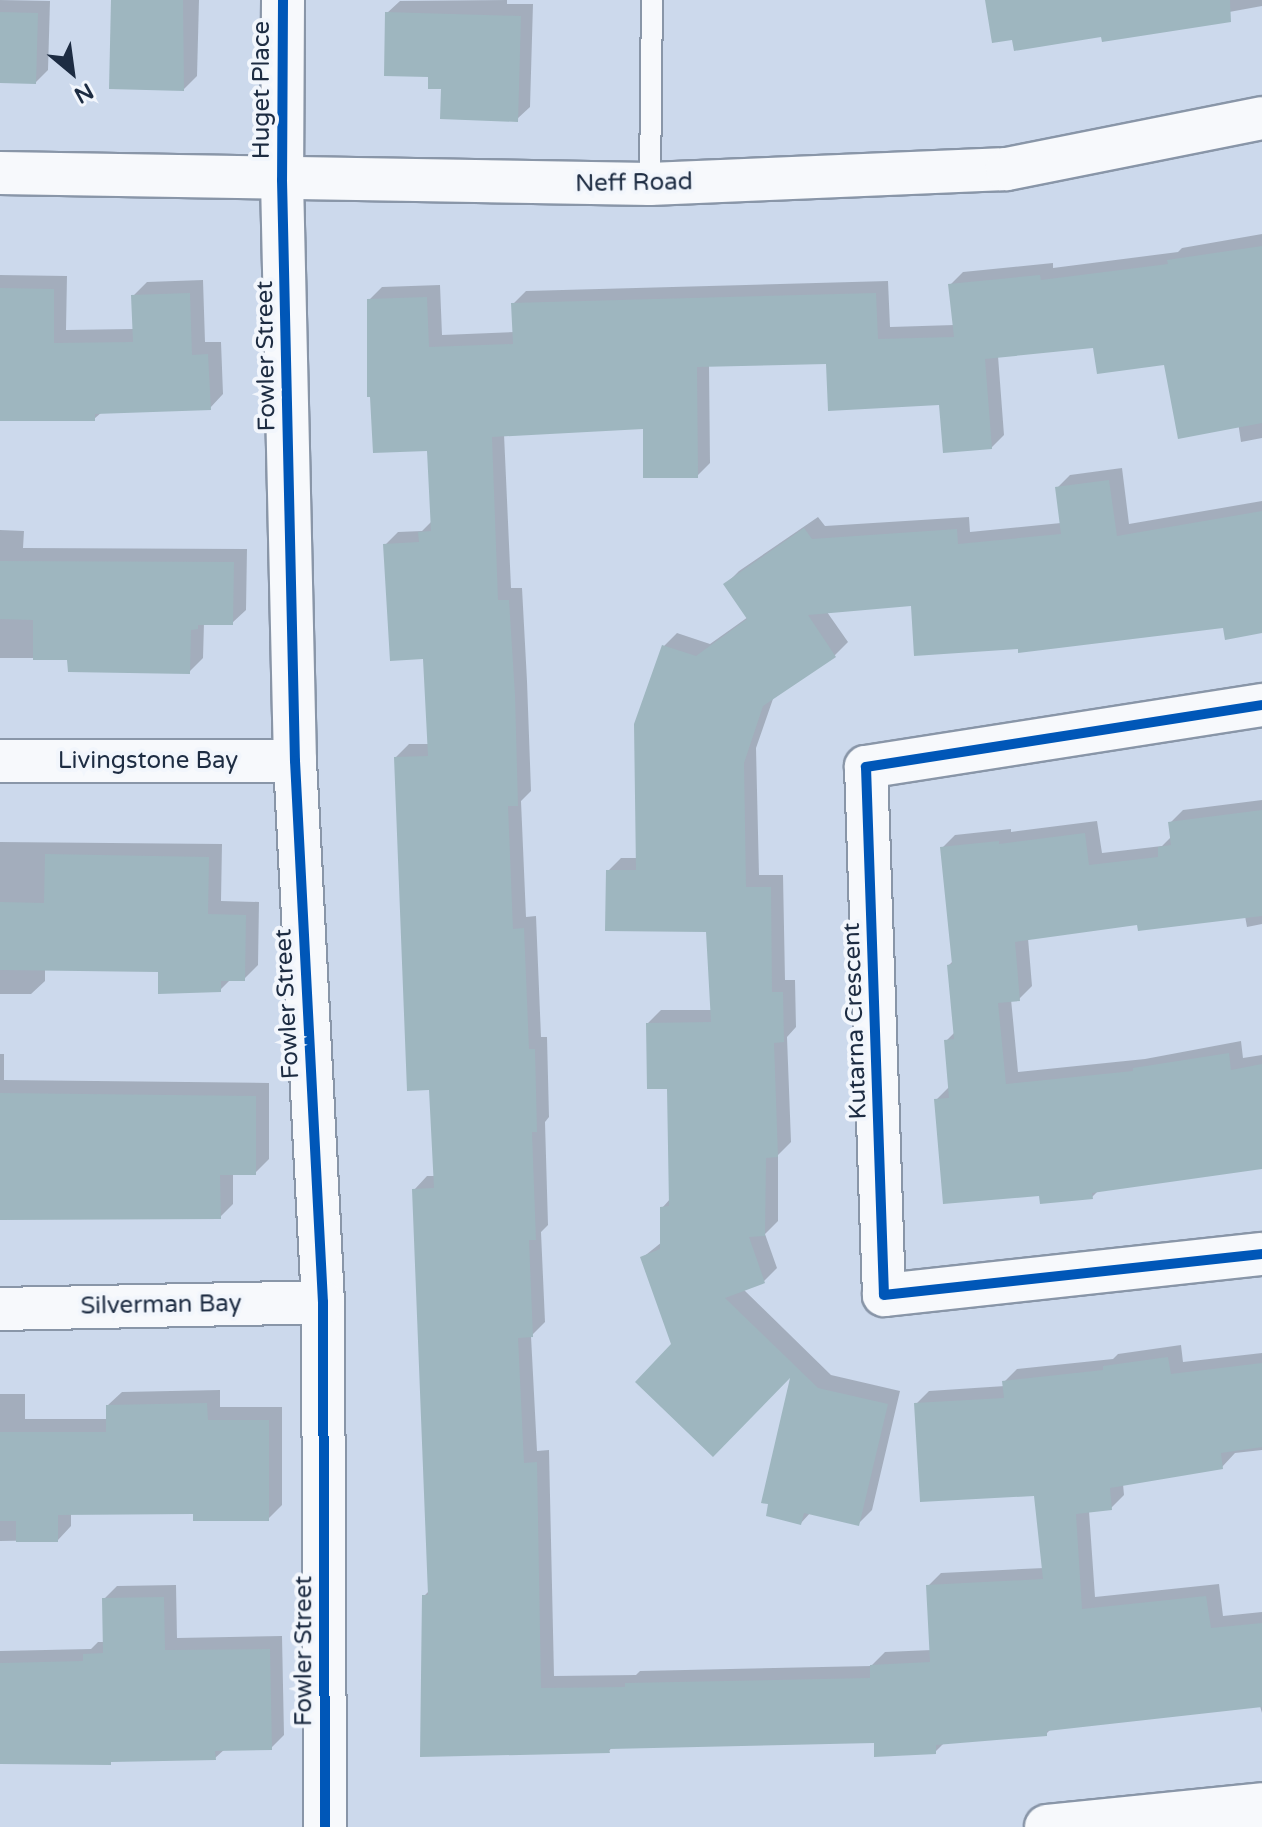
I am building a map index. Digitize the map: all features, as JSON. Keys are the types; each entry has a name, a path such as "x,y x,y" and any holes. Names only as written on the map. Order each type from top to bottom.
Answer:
{"street":[{"name":"Huget Place","path":"282,180 283,0"},
{"name":"Neff Road","path":"0,173 650,184 1007,169 1262,118"},
{"name":"Fowler Street","path":"282,180 295,761 323,1302 325,1827"},
{"name":"Kutarna Crescent","path":"1262,705 866,767 884,1295 1262,1254"},
{"name":"Livingstone Bay","path":"0,761 295,761"},
{"name":"Silverman Bay","path":"0,1309 323,1302"},
{"path":"1047,1827 1262,1805"}],"lane":[{"path":"650,184 652,0"}],"building":[{"path":"111,0 183,0 184,91 109,89"},
{"path":"985,0 1230,0 1231,22 1102,42 1101,37 1014,51 1012,40 992,43"},
{"path":"0,12 38,13 36,84 0,83"},
{"path":"385,12 521,16 518,122 440,119 441,89 428,89 428,77 384,76"},
{"path":"1262,246 1262,423 1178,439 1164,365 1097,374 1093,348 985,359 992,449 943,453 939,405 828,411 826,364 697,367 698,478 643,478 643,429 492,437 498,600 509,600 515,695 518,806 508,806 513,929 524,928 529,1049 535,1049 537,1132 532,1132 536,1240 529,1240 533,1337 518,1338 524,1463 537,1462 541,1688 625,1687 625,1683 870,1678 870,1665 930,1662 926,1585 1043,1579 1034,1496 920,1502 914,1403 1004,1398 1002,1381 1103,1370 1103,1366 1168,1357 1171,1374 1262,1363 1262,1447 1221,1453 1223,1469 1110,1488 1112,1510 1076,1514 1082,1609 1206,1596 1211,1628 1262,1623 1262,1707 1047,1731 1047,1736 936,1745 936,1754 874,1757 874,1743 420,1757 422,1595 428,1595 412,1189 434,1188 429,1090 407,1091 394,757 428,756 423,659 390,661 383,544 419,542 418,532 431,531 427,451 373,453 370,397 367,397 367,299 427,297 429,347 513,344 511,303 876,293 878,339 954,337 948,284 1040,275 1041,280 1168,264 1167,260"},
{"path":"0,288 54,289 54,343 133,342 131,295 190,293 192,355 208,354 211,410 95,414 95,421 0,421"},
{"path":"1109,480 1117,536 1262,511 1262,633 1225,640 1223,628 1018,653 1018,649 914,656 911,606 808,615 836,657 763,706 744,763 746,887 771,887 772,992 783,992 784,1042 774,1043 778,1157 766,1158 765,1236 749,1237 765,1283 725,1298 818,1388 888,1404 859,1526 804,1513 801,1525 766,1516 768,1504 761,1503 790,1378 713,1457 635,1382 671,1344 640,1257 660,1249 660,1207 669,1206 667,1089 647,1089 646,1023 711,1022 706,932 605,931 606,870 636,870 634,724 662,645 696,656 747,619 723,584 804,528 812,539 957,529 958,544 1061,534 1055,487"},
{"path":"0,561 234,562 233,625 198,625 198,629 191,630 190,674 68,672 67,660 33,660 33,620 0,619"},
{"path":"1262,810 1262,916 1138,931 1137,925 1015,942 1020,1001 998,1003 1006,1084 1133,1071 1133,1068 1229,1053 1231,1070 1262,1064 1262,1169 1092,1193 1093,1199 1040,1204 1039,1196 943,1204 934,1099 949,1098 944,1040 954,1039 947,965 952,964 940,847 999,841 999,844 1085,833 1089,865 1158,857 1158,847 1171,845 1168,822"},
{"path":"45,854 209,857 208,914 246,915 245,981 221,981 221,992 158,994 158,972 0,970 0,902 44,903"},
{"path":"0,1093 256,1096 256,1175 220,1175 221,1219 0,1220"},
{"path":"207,1403 208,1420 269,1420 269,1521 193,1521 193,1514 58,1515 58,1542 16,1542 16,1521 0,1521 0,1432 106,1432 106,1405"},
{"path":"164,1597 165,1650 270,1649 272,1750 215,1751 216,1760 111,1762 111,1765 0,1764 0,1663 83,1661 83,1654 103,1653 102,1598"}],"cycle path":[{"path":"283,0 282,180 295,761 323,1302 325,1827"},
{"path":"1262,705 866,767 884,1295 1262,1254"}]}
